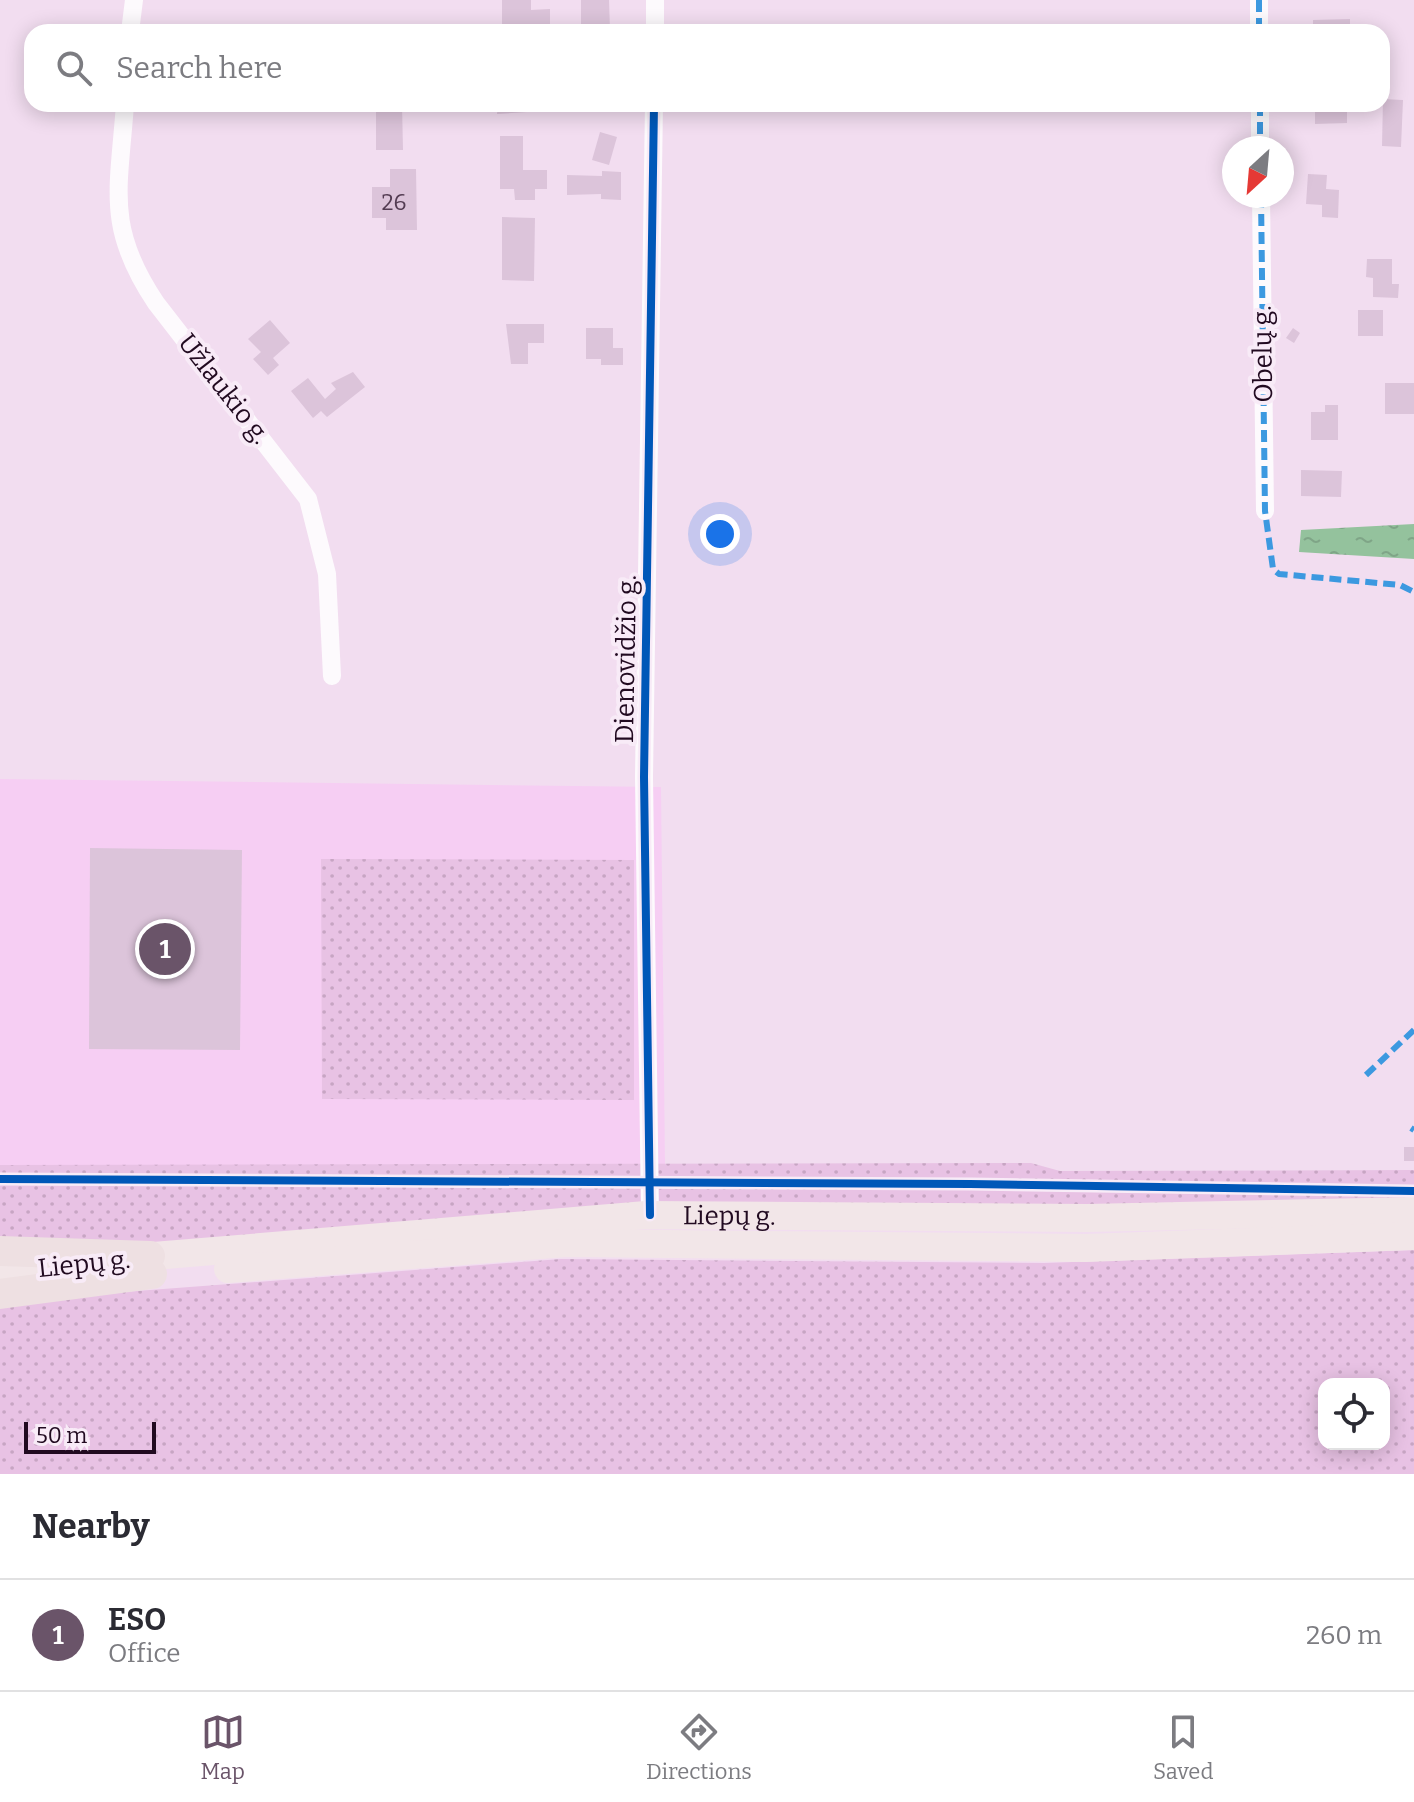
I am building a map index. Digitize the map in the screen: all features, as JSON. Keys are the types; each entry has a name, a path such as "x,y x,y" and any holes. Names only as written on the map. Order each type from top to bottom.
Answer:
{"highway":[{"path":"0,1251 151,1265"},
{"path":"0,1294 151,1265"}],"main road":[{"name":"Liepų g.","path":"0,1281 650,1215 1087,1218 1414,1211"},
{"name":"Liepų g.","path":"0,1273 567,1243 1086,1248 1414,1236"}],"street":[{"path":"131,24 134,0"},
{"path":"655,0 655,24"},
{"path":"1259,0 1259,24"},
{"name":"Užlaukio g.","path":"124,112 118,215 123,244 136,273 156,303 308,499 327,574 332,676"},
{"name":"Dienovidžio g.","path":"650,1215 644,777 654,112"},
{"path":"1260,112 1260,136"},
{"name":"Obelų g.","path":"1261,208 1265,511"}],"shaded area":[{"path":"0,779 661,787 665,1166 0,1165"},
{"path":"321,859 634,860 634,1100 322,1099"},
{"path":"1031,1163 1060,1171 1414,1170 1414,1199 80,1247 0,1244 0,1165"},
{"path":"1414,1250 1414,1474 0,1474 0,1303 561,1259 1044,1263"}],"water":[{"path":"1414,524 1414,559 1299,552 1301,530"}],"building":[{"path":"502,0 531,0 531,10 550,9 550,24 502,24"},
{"path":"581,0 609,0 610,24 581,24"},
{"path":"1350,19 1350,24 1313,24 1313,20"},
{"path":"1390,99 1403,100 1401,147 1382,146 1383,112 1390,112"},
{"path":"376,112 402,112 403,150 376,150"},
{"path":"1315,112 1347,112 1347,123 1315,124"},
{"path":"600,132 617,137 609,165 592,160"},
{"path":"500,136 523,136 523,170 547,170 547,189 535,189 535,200 515,200 514,189 500,189"},
{"path":"390,169 416,169 417,230 386,230 386,218 372,218 372,187 390,187"},
{"path":"602,171 621,172 621,200 601,199 601,194 567,195 567,175 602,176"},
{"path":"1308,174 1327,175 1326,189 1339,190 1338,218 1322,217 1322,205 1306,204"},
{"path":"502,217 535,218 534,281 502,280"},
{"path":"1367,259 1392,259 1392,284 1399,284 1398,298 1373,297 1373,278 1366,277"},
{"path":"1358,310 1383,310 1383,336 1358,336"},
{"path":"270,320 290,343 273,358 279,365 268,375 253,359 261,352 248,339"},
{"path":"506,324 544,324 544,343 528,343 528,364 511,364"},
{"path":"586,328 613,328 613,348 623,348 623,365 601,365 601,359 586,359"},
{"path":"1293,328 1300,333 1294,343 1286,338"},
{"path":"353,372 365,387 327,417 321,411 313,418 291,391 308,378 325,399 336,389 331,383"},
{"path":"1385,383 1414,383 1414,414 1385,414"},
{"path":"1325,405 1338,405 1338,440 1311,440 1311,412 1325,412"},
{"path":"1301,470 1342,471 1341,497 1301,496"},
{"path":"90,848 242,850 240,1050 89,1049"},
{"path":"1404,1147 1414,1147 1414,1161 1404,1161"}],"marked path":[{"path":"1259,0 1259,24"},
{"path":"1260,112 1260,136"},
{"path":"1261,208 1265,511 1273,569 1279,574 1400,585 1414,592"},
{"path":"1366,1075 1414,1030"}],"cycle path":[{"path":"650,1215 644,777 654,112"},
{"path":"0,1179 970,1184 1414,1191"}],"place":[{"name":"ESO","path":"165,949"}]}
